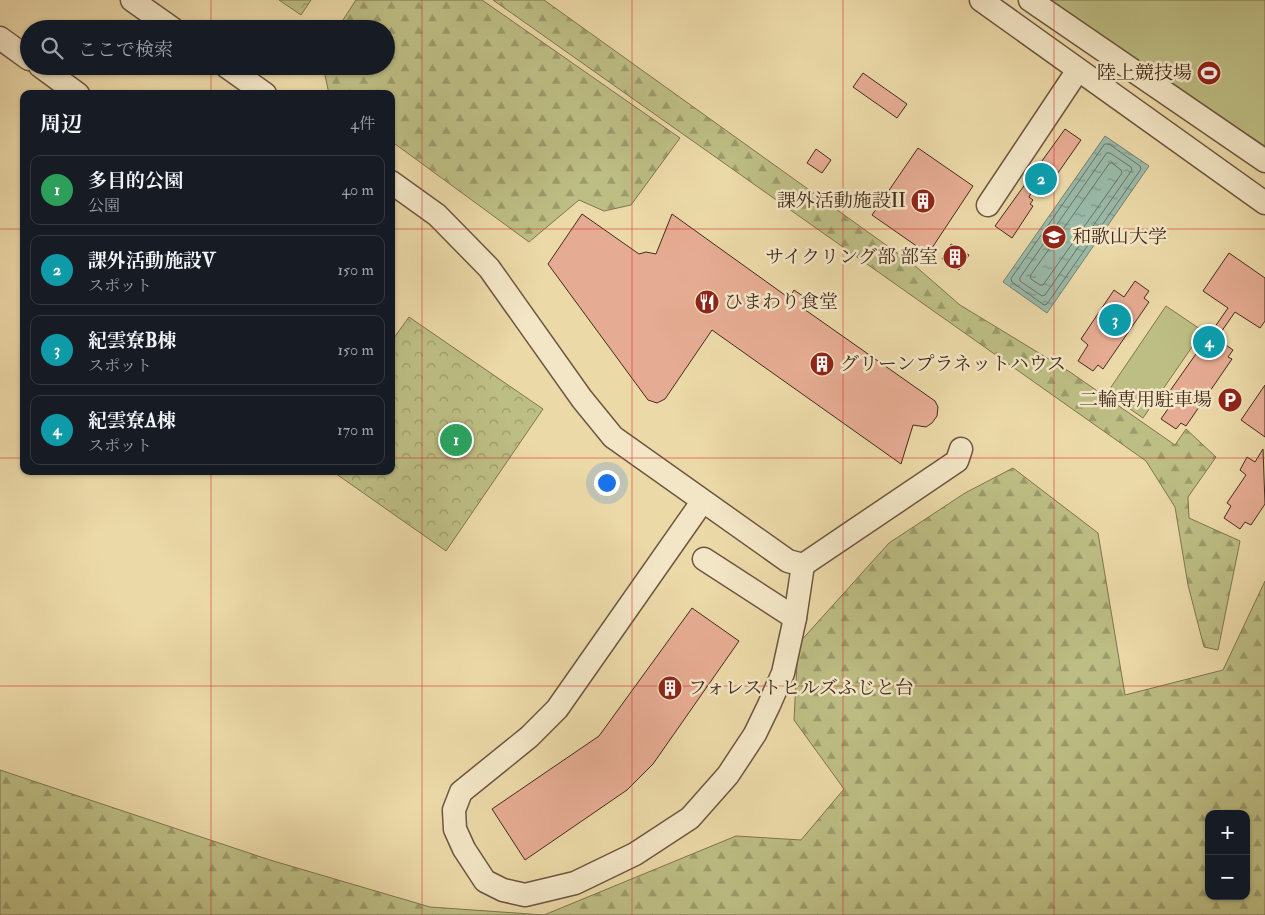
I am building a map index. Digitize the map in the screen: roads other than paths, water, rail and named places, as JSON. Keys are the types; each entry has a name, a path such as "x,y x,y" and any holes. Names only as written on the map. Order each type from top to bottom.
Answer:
{"street":[{"path":"132,0 160,20"},
{"path":"981,0 1265,203"},
{"path":"1030,0 1265,161"},
{"path":"0,38 20,52"},
{"path":"988,205 1078,70"},
{"path":"52,75 73,90"},
{"path":"237,75 256,90"},
{"path":"395,185 437,215 489,268 582,399 613,437 702,502 788,561 803,564 957,461 961,449"},
{"path":"702,502 557,709 529,737 462,792 454,810 455,829 464,849 485,881 503,890 525,895 575,883 635,854 690,818 728,774 755,734 783,673 795,618 803,564"},
{"path":"704,559 795,618"}],"water":[{"path":"1105,136 1149,166 1047,313 1003,282"}],"place":[{"name":"陸上競技場","path":"1209,73"},
{"name":"課外活動施設V","path":"1041,179"},
{"name":"課外活動施設II","path":"923,201"},
{"name":"和歌山大学","path":"1054,237"},
{"name":"サイクリング部 部室","path":"955,257"},
{"name":"ひまわり食堂","path":"707,302"},
{"name":"紀雲寮B棟","path":"1115,320"},
{"name":"紀雲寮A棟","path":"1209,342"},
{"name":"グリーンプラネットハウス","path":"822,364"},
{"name":"二輪専用駐車場","path":"1230,400"},
{"name":"多目的公園","path":"456,440"},
{"name":"フォレストヒルズふじと台","path":"670,688"}]}
